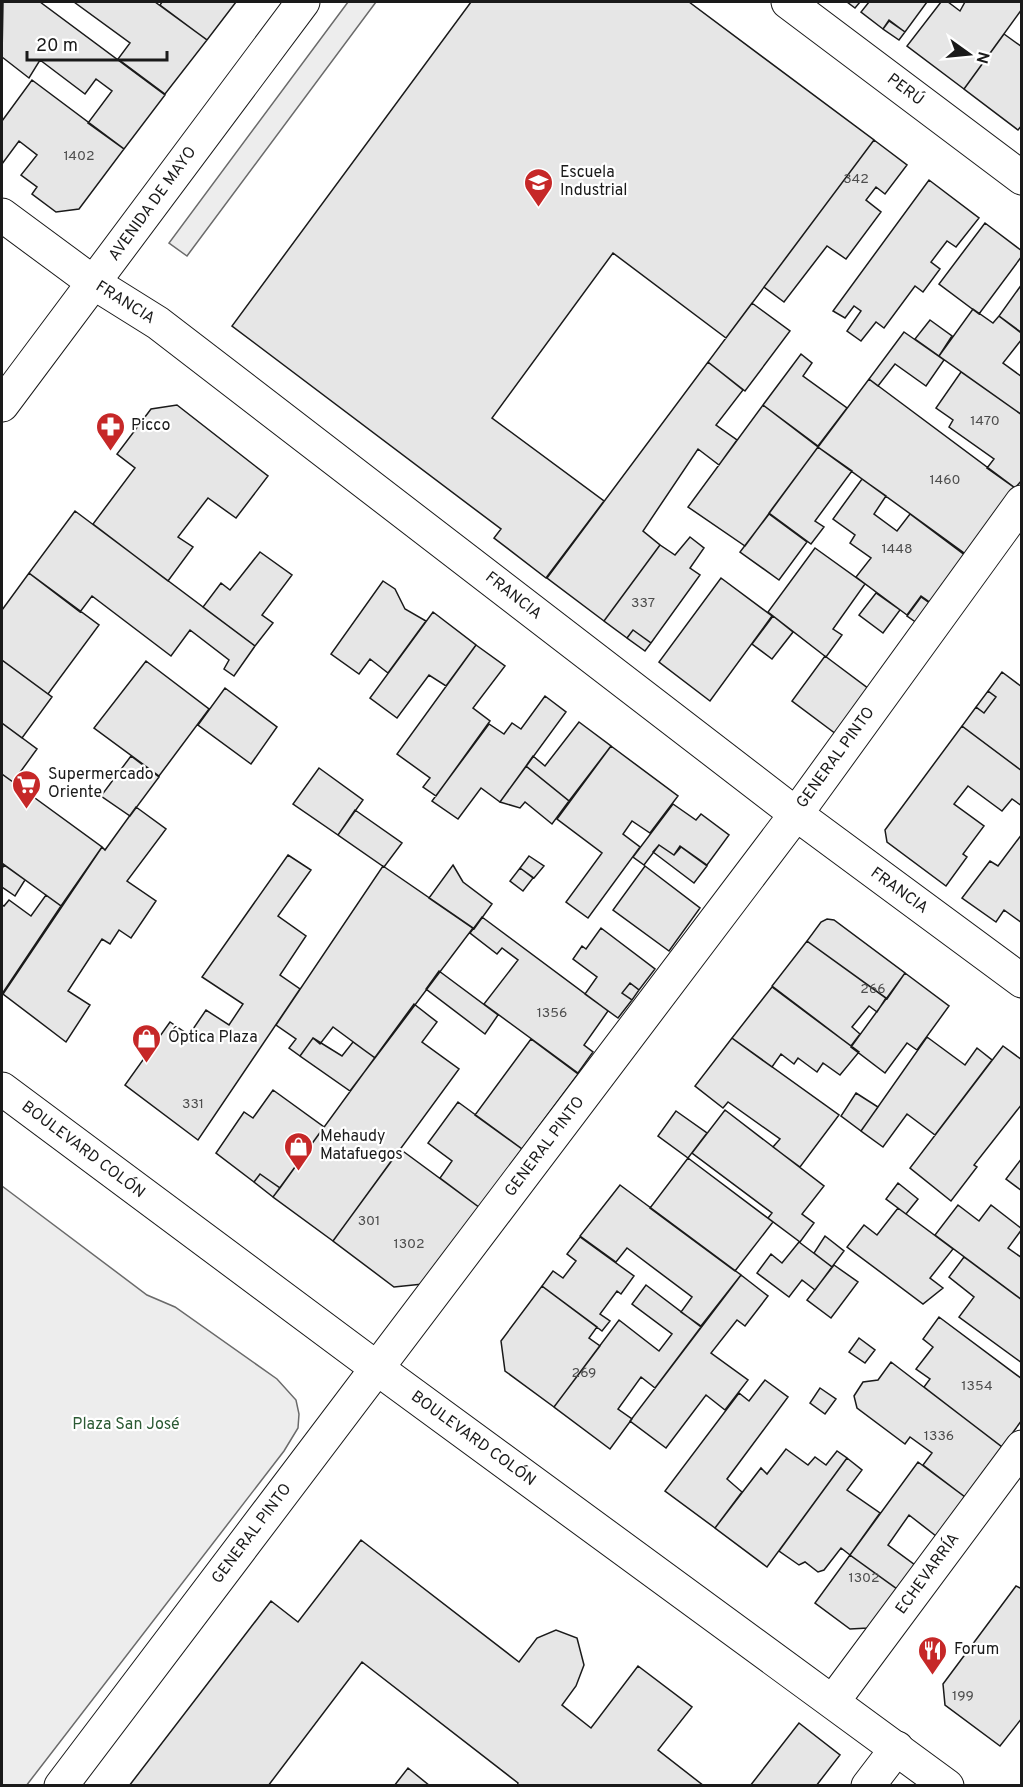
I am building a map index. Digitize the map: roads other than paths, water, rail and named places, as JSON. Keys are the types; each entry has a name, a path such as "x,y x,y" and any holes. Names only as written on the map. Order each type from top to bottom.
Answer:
{"street":[{"name":"AVENIDA DE MAYO","path":"2,405 303,2"},
{"name":"PERÚ","path":"788,2 1022,178"},
{"name":"FRANCIA","path":"2,215 94,283 158,323 796,814 1022,981"},
{"name":"GENERAL PINTO","path":"61,1785 796,814 1022,502"},
{"name":"BOULEVARD COLÓN","path":"2,1089 378,1369 834,1700 947,1785"},
{"name":"ECHEVARRÍA","path":"834,1700 1022,1447"},
{"path":"868,1785 897,1748"}],"place":[{"name":"Escuela Industrial","path":"539,208"},
{"name":"Picco","path":"110,452"},
{"name":"Supermercado Oriente","path":"27,810"},
{"name":"Óptica Plaza","path":"147,1064"},
{"name":"Mehaudy Matafuegos","path":"299,1172"},
{"name":"Forum","path":"933,1676"}],"park label":[{"name":"Plaza San José","path":"126,1425"}]}
